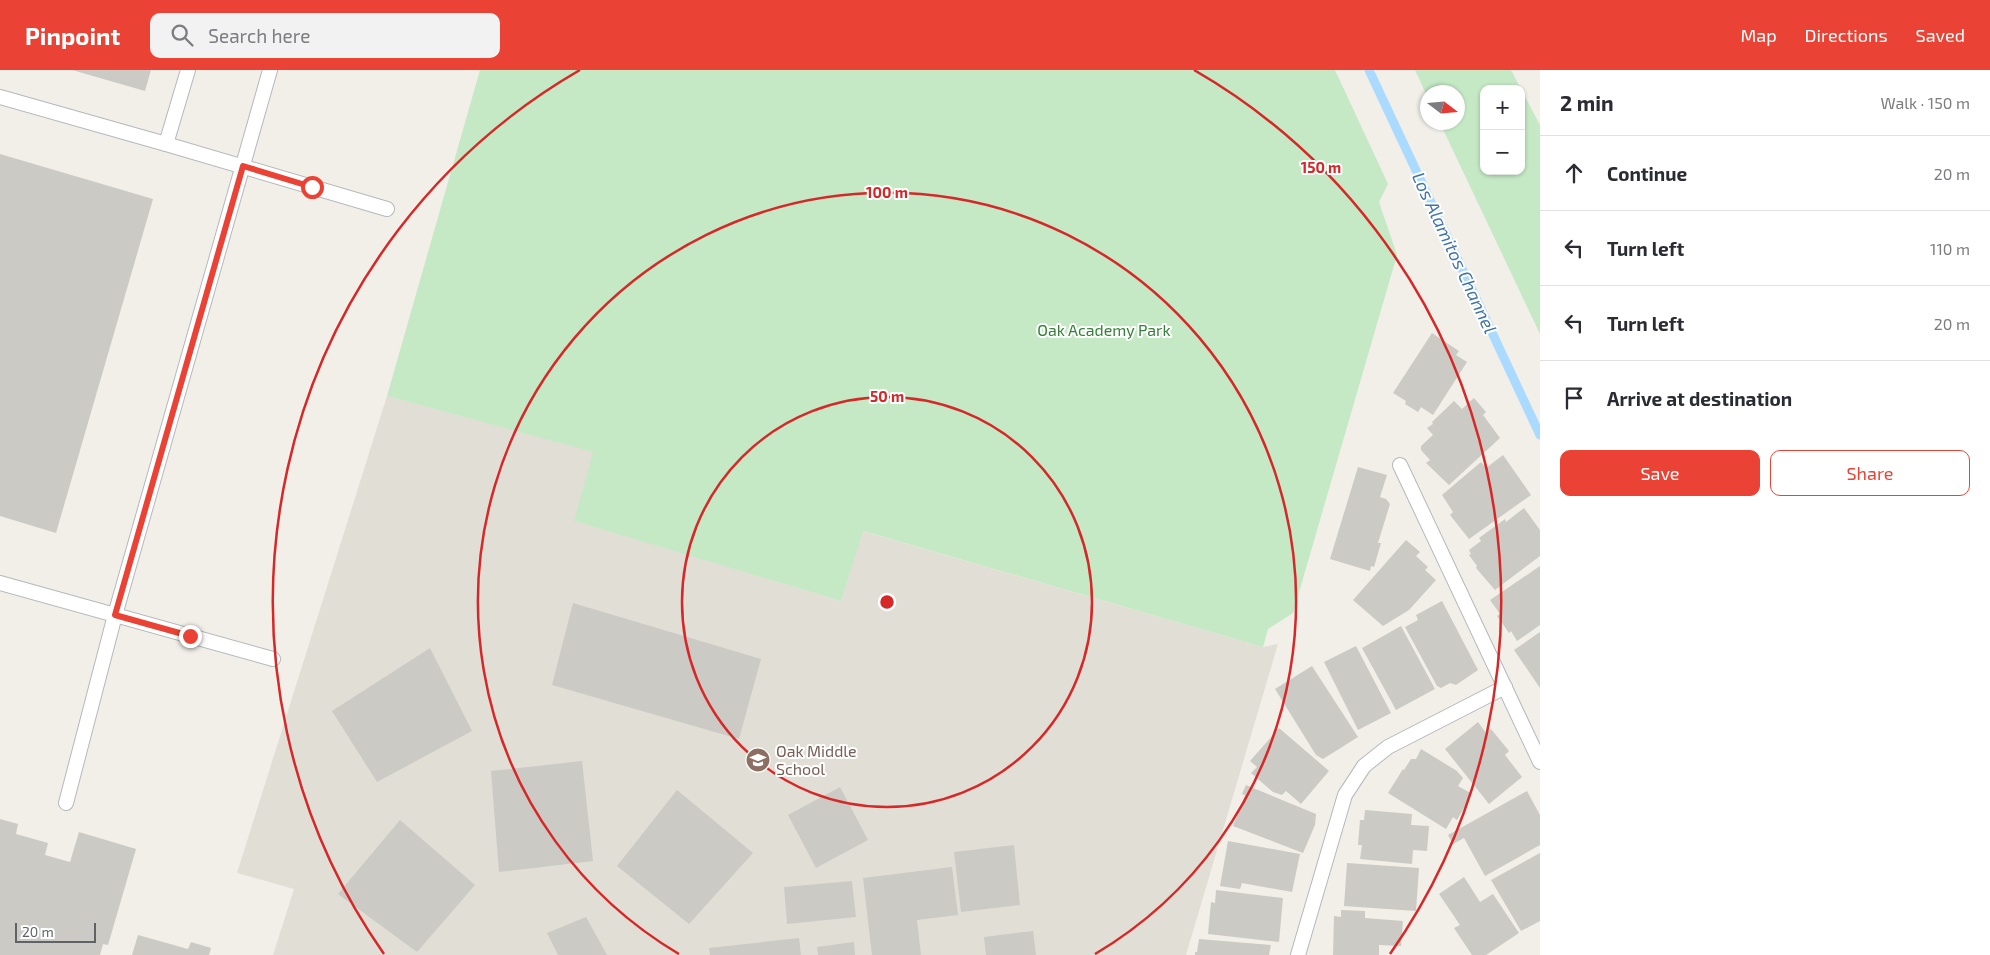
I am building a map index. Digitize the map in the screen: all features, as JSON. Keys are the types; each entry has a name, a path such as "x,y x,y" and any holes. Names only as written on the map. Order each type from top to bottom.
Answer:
{"lane":[{"path":"166,144 188,70"},
{"path":"66,803 115,615 270,70"},
{"path":"0,97 387,209"},
{"path":"1400,465 1540,762"},
{"path":"0,583 273,659"},
{"path":"1298,955 1345,795 1364,766 1388,747 1505,688"}],"shaded area":[{"name":"Oak Middle School","path":"387,396 594,452 575,521 841,601 862,531 1263,647 1278,644 1186,955 273,955 294,889 237,873"}],"green space":[{"name":"Oak Academy Park","path":"480,70 1335,70 1388,184 1379,202 1397,255 1293,613 1268,629 1263,647 863,531 841,601 574,521 593,452 387,396"},
{"path":"1415,70 1511,70 1519,85 1480,85 1480,175 1525,175 1525,97 1540,125 1540,334 1443,130 1465,130 1465,85 1422,85"}],"building":[{"path":"72,70 151,70 145,91"},
{"path":"0,154 153,199 56,533 0,516"},
{"path":"1432,333 1459,351 1456,355 1467,362 1433,415 1421,407 1418,412 1393,393"},
{"path":"1474,398 1486,412 1483,415 1500,438 1449,485 1426,463 1430,460 1421,450 1421,446 1433,435 1427,428 1454,401 1462,409"},
{"path":"1503,455 1531,495 1469,539 1450,515 1453,512 1442,495 1481,462 1486,468"},
{"path":"1358,467 1387,475 1380,497 1386,499 1390,504 1378,543 1381,543 1374,567 1371,566 1370,571 1330,559"},
{"path":"1524,508 1540,530 1540,556 1495,590 1476,568 1477,566 1469,555 1471,554 1469,550 1481,541 1479,538 1505,519 1506,522"},
{"path":"1406,540 1420,552 1416,556 1428,567 1425,570 1436,580 1409,610 1383,626 1353,600"},
{"path":"1540,566 1540,625 1517,641 1511,631 1509,633 1497,616 1500,614 1490,600"},
{"path":"1442,601 1478,670 1456,685 1450,683 1441,688 1437,686 1405,627 1418,620 1416,615"},
{"path":"573,603 761,659 739,739 552,685"},
{"path":"1401,626 1435,689 1396,710 1362,648"},
{"path":"1540,632 1540,688 1514,650"},
{"path":"1356,646 1391,713 1358,730 1324,662"},
{"path":"430,648 472,731 377,782 332,711"},
{"path":"1312,666 1358,737 1323,759 1316,755 1275,689"},
{"path":"1478,722 1486,733 1491,729 1509,751 1505,755 1522,777 1489,804 1445,749"},
{"path":"1279,728 1329,771 1301,804 1286,791 1282,795 1273,792 1251,773 1257,767 1250,761"},
{"path":"1421,749 1457,771 1463,778 1458,786 1472,794 1457,820 1453,817 1446,829 1388,793 1403,769 1411,759 1416,759"},
{"path":"582,761 593,861 499,872 491,771"},
{"path":"1246,785 1316,814 1315,825 1303,853 1233,826 1245,795 1242,794"},
{"path":"840,787 868,840 816,868 788,815"},
{"path":"677,790 753,853 689,924 617,866"},
{"path":"1527,791 1540,815 1540,845 1485,876 1464,838 1453,844 1448,835"},
{"path":"1365,810 1412,814 1411,825 1429,826 1427,851 1413,850 1412,864 1360,859 1362,845 1358,845 1360,820 1364,820"},
{"path":"0,819 18,824 16,834 48,843 45,855 70,862 79,832 136,849 108,945 103,944 100,955 0,955"},
{"path":"400,820 475,885 417,952 338,894"},
{"path":"1228,841 1300,854 1292,892 1242,883 1240,889 1220,886"},
{"path":"1014,845 1020,905 961,912 954,852"},
{"path":"1540,853 1540,921 1521,931 1491,880"},
{"path":"1347,863 1419,868 1416,911 1344,906"},
{"path":"952,867 958,915 917,920 921,955 872,955 863,878"},
{"path":"1464,877 1480,902 1493,894 1519,933 1486,955 1472,955 1454,928 1460,925 1439,894"},
{"path":"852,881 856,917 787,924 784,887"},
{"path":"1216,890 1283,898 1279,942 1208,934 1211,902 1215,903"},
{"path":"1341,910 1365,911 1365,918 1403,921 1401,946 1379,945 1379,955 1333,955 1334,916 1341,917"},
{"path":"586,917 607,955 558,955 547,933"},
{"path":"1033,931 1036,955 986,955 984,937"},
{"path":"138,935 188,949 191,942 211,948 209,955 132,955"},
{"path":"799,938 801,955 710,955 709,948"},
{"path":"1199,939 1271,945 1269,955 1195,955"},
{"path":"854,942 855,955 818,955 817,947"}],"waterway":[{"name":"Los Alamitos Channel","path":"1369,70 1540,435"}],"place":[{"name":"Oak Middle School","path":"758,760"}],"route":[{"path":"190,636 115,615 243,166 312,187"}]}
